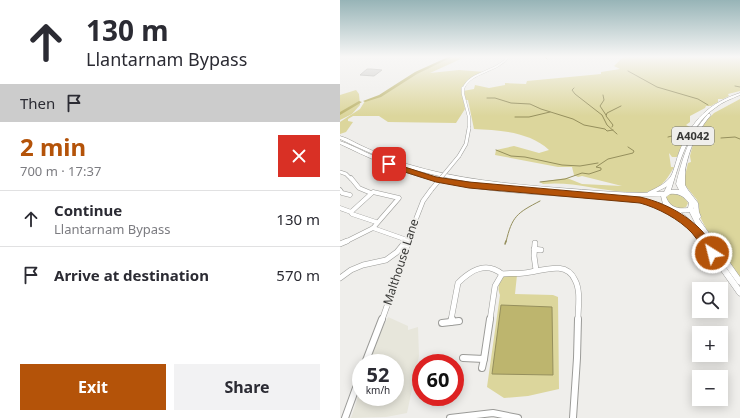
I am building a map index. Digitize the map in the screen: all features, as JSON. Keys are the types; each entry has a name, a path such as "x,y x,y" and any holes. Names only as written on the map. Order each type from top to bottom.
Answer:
{"highway":[{"name":"A4042","path":"684,195 678,184 689,146 695,132 703,122 722,106 740,96"},
{"name":"A4042","path":"666,193 682,149 694,125 707,112 716,106 740,96"},
{"path":"340,137 394,161 450,177 524,187 636,195 676,191 684,195 692,203 691,209 684,212 640,200 499,189 448,182 401,169 340,142"},
{"path":"636,195 657,191 673,177"},
{"path":"666,193 663,200 669,207"}],"main road":[{"path":"683,168 683,185 686,192 696,202 696,212 708,236"},
{"path":"652,203 676,215 695,230"},
{"path":"691,209 698,223 740,282"},
{"path":"675,210 687,220 695,230 740,293"}],"street":[{"name":"Malthouse Lane","path":"368,354 406,252 406,240 412,230 423,200 459,156 468,142 470,131 462,91 463,86 479,77"},
{"path":"340,172 348,174 360,188 369,190 371,193"},
{"path":"340,190 350,195"},
{"path":"340,244 372,228 399,199 398,196 377,192 371,193 351,212"},
{"path":"340,208 351,212 352,214 376,222"},
{"path":"340,278 351,270 363,265 386,260 396,252 406,240 372,228"},
{"path":"535,243 534,249 536,270"},
{"path":"534,249 541,250"},
{"path":"451,322 456,286 461,279 471,271 481,267 495,268 502,274 523,273 548,267 562,269 573,276 577,284 577,358 573,418"},
{"path":"482,368 496,286 502,274"},
{"path":"442,323 459,321"},
{"path":"464,358 484,359"},
{"path":"345,418 352,399"},
{"path":"450,418 493,413 518,418"}],"shaded area":[{"path":"411,77 476,77 468,81 461,88 465,109 456,123 388,122 379,116 353,116 348,119 348,121 353,122 346,132 340,134 340,122 360,109 365,101 380,96"},
{"path":"575,77 740,77 740,91 728,94 729,96 723,99 718,99 718,102 711,106 706,106 690,116 690,122 686,125 690,127 677,157 672,157 669,153 671,167 674,167 668,177 663,183 653,190 643,193 633,193 564,184 543,184 540,182 567,178 582,184 622,186 582,176 578,177 574,175 572,167 558,167 495,155 496,150 514,146 539,153 549,150 533,139 514,133 474,129 468,100 466,100 463,91 474,89 475,85 489,88 505,85 505,83 526,84 527,81"},
{"path":"356,90 359,94 360,105 352,114 340,120 340,95"},
{"path":"740,99 740,278 709,234 698,213 699,206 697,200 685,185 685,176 688,163 691,162 690,156 695,136 702,132 704,123 714,113"},
{"path":"674,193 685,199 688,203 686,207 677,208 669,203 666,197"},
{"path":"517,275 515,294 553,295 558,297 559,389 528,396 504,398 487,387 500,295 500,281 503,276"},
{"path":"501,305 552,307 553,375 492,374"},
{"path":"388,317 408,326 408,330 418,327 419,354 412,354 412,389 407,413 386,417 351,418 355,406 404,406 404,354 372,354"}],"waterway":[{"path":"365,101 380,96 411,77"},
{"path":"638,77 657,87 698,99 708,105"},
{"path":"735,86 740,87"},
{"path":"574,88 572,90 575,94 602,115 607,125 613,130"},
{"path":"603,95 604,100 600,106 606,115"},
{"path":"487,98 495,98 511,103 530,104 573,119 584,125 605,129 607,131 613,130"},
{"path":"340,114 360,102"},
{"path":"612,127 613,125 606,116 607,113 621,106"},
{"path":"515,117 529,117 550,112"},
{"path":"613,130 617,134"},
{"path":"668,137 672,136"},
{"path":"721,138 735,137 740,139"},
{"path":"540,182 565,179 582,173 589,174 601,170 601,168 596,167 608,159 633,153 634,151 628,147"},
{"path":"496,150 511,156 525,157 562,165 580,166 598,163"},
{"path":"506,242 513,221 517,216 540,201"}],"route":[{"path":"389,164 436,179 469,185 506,190 640,200 652,203 664,208 682,219 695,230 712,253"}]}
